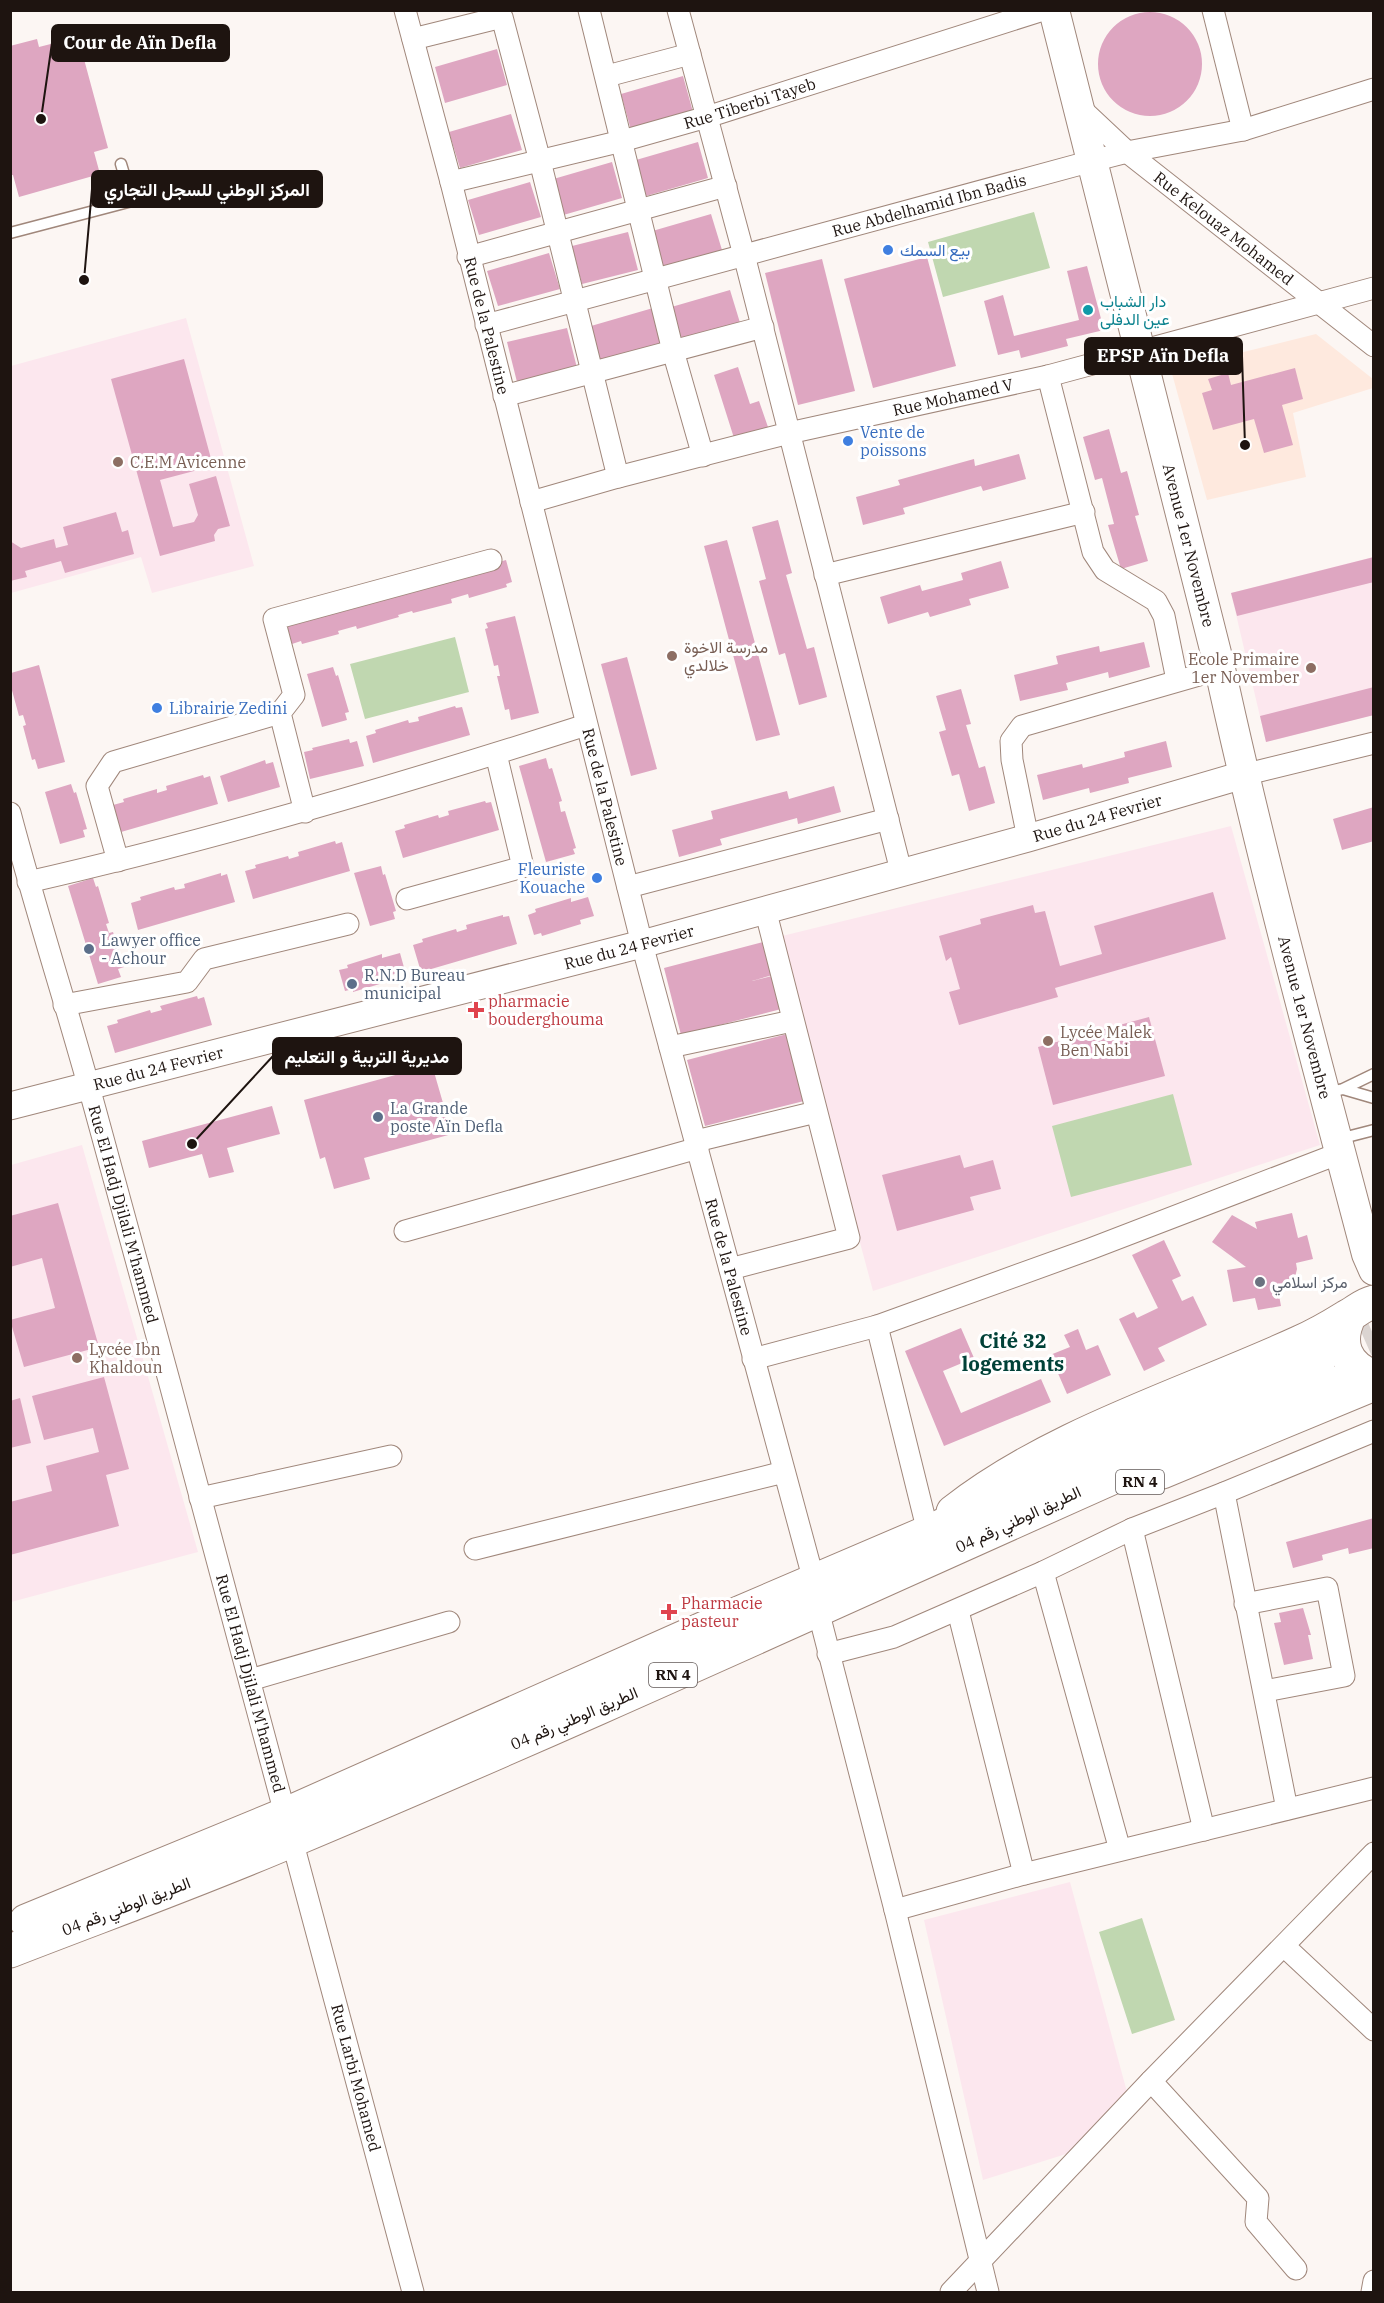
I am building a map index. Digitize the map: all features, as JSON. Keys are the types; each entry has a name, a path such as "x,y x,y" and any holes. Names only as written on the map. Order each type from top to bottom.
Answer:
{"main road":[{"name":"Avenue 1er Novembre","path":"1054,10 1220,669 1243,775 1334,1092 1338,1146 1371,1259 1360,1308"},
{"path":"1360,1308 1344,1333 1345,1352 1361,1372 1374,1377"},
{"name":"RN 4","path":"928,1532 985,1488 1026,1464 1094,1431 1297,1344 1360,1308"},
{"name":"الطريق الوطني رقم 04","path":"10,1951 293,1838 816,1595 928,1532 1048,1477 1324,1371 1072,1494 903,1572 816,1595"},
{"name":"RN 4","path":"903,1572 992,1543 1374,1384"},
{"name":"الطريق الوطني رقم 04","path":"10,1927 293,1838"}],"street":[{"name":"Rue de la Palestine","path":"405,10 451,182 642,944 816,1595 828,1654 895,1910 988,2292"},
{"path":"589,10 674,351 703,456"},
{"path":"678,10 763,327 902,872"},
{"name":"Rue Tiberbi Tayeb","path":"451,182 622,141 707,117 1043,10"},
{"path":"1213,10 1243,130"},
{"path":"413,39 502,17 618,477"},
{"path":"606,76 690,54"},
{"name":"Rue Abdelhamid Ibn Badis","path":"486,325 1092,161 1243,130 1374,89"},
{"name":"Rue Kelouaz Mohamed","path":"1078,106 1127,152 1374,346"},
{"path":"468,257 726,186"},
{"name":"Rue Mohamed V","path":"531,502 618,477 789,434 1048,376 1374,288"},
{"path":"504,396 763,327"},
{"path":"1048,376 1093,552 1105,570 1156,601 1164,616 1177,680"},
{"path":"825,576 1084,512"},
{"path":"118,861 97,786 113,762 280,713 294,694 274,619 492,561"},
{"path":"1028,838 1012,760 1011,741 1022,726 1220,669"},
{"path":"280,713 305,812"},
{"path":"28,882 305,812 586,724"},
{"path":"1243,775 1374,743"},
{"path":"407,899 523,867 496,754"},
{"name":"Rue du 24 Fevrier","path":"10,1106 642,944 1028,838 1243,775"},
{"name":"Rue El Hadj Djilali M'hammed","path":"10,813 88,1085 293,1838"},
{"path":"628,887 888,819"},
{"path":"730,1269 849,1238 765,909"},
{"path":"64,1005 187,982 204,959 348,924"},
{"path":"670,1047 792,1021"},
{"path":"405,1231 816,1112"},
{"path":"753,1359 877,1326 1090,1250 1338,1146"},
{"path":"877,1326 928,1532"},
{"path":"828,1654 894,1637 1043,1572 1132,1529 1374,1431"},
{"path":"200,1498 391,1456"},
{"path":"475,1549 784,1472"},
{"path":"1224,1493 1287,1809"},
{"path":"1132,1529 1204,1830"},
{"path":"1043,1572 1120,1850"},
{"path":"1245,1604 1327,1588 1344,1676 1265,1691"},
{"path":"957,1611 1024,1874"},
{"path":"250,1680 449,1622"},
{"path":"895,1910 1024,1874 1374,1788"},
{"name":"Rue Larbi Mohamed","path":"293,1838 413,2292"},
{"path":"951,2292 1151,2081 1374,1853"},
{"path":"1284,1946 1374,2030"},
{"path":"1151,2081 1258,2198 1256,2222 1296,2269"},
{"path":"1372,2292 1374,2281"}],"lane":[{"path":"10,233 132,201 121,164"},
{"path":"1334,1092 1374,1074"},
{"path":"1334,1092 1374,1082"},
{"path":"1334,1092 1374,1098"},
{"path":"1338,1146 1374,1130"}],"shaded area":[{"name":"C.E.M Avicenne","path":"186,318 254,566 152,593 141,557 11,593 11,366"},
{"path":"1316,334 1373,379 1373,388 1293,413 1306,477 1207,500 1171,370"},
{"name":"Ecole Primaire 1er November","path":"1373,557 1373,715 1266,742 1231,593"},
{"name":"Lycée Malek Ben Nabi","path":"1231,826 1320,1145 873,1291 778,937"},
{"name":"Lycée Ibn Khaldoun","path":"82,1145 198,1552 11,1602 11,1165"},
{"path":"1070,1882 1127,2092 1066,2154 983,2180 924,1920"}],"green space":[{"path":"1034,212 1050,268 943,297 928,242"},
{"path":"455,637 469,692 365,719 350,664"},
{"path":"1173,1094 1192,1165 1071,1197 1052,1126"},
{"path":"1142,1918 1175,2020 1132,2034 1099,1932"}],"building":[{"path":"1150,12 1170,16 1187,27 1198,44 1202,64 1198,84 1187,101 1170,112 1150,116 1130,112 1113,101 1102,84 1098,64 1102,44 1113,27 1130,16"},
{"path":"78,37 108,148 94,152 100,174 19,197 13,175 10,175 10,46 37,39 39,47"},
{"path":"497,49 507,85 445,103 435,67"},
{"path":"683,76 693,112 631,130 621,94"},
{"path":"511,114 522,150 460,168 449,132"},
{"path":"698,142 708,178 646,196 636,160"},
{"path":"612,162 622,198 560,216 550,180"},
{"path":"530,182 541,217 479,235 468,200"},
{"path":"711,214 722,250 660,268 649,232"},
{"path":"628,232 638,270 582,284 572,246"},
{"path":"549,253 560,289 498,306 487,271"},
{"path":"927,257 956,366 873,388 844,279"},
{"path":"822,259 855,391 798,405 765,273"},
{"name":"دار الشباب عين الدفلى","path":"1087,266 1104,330 1066,339 1068,346 1021,358 1019,350 998,355 984,301 1003,295 1014,336 1079,320 1067,271"},
{"path":"730,290 741,326 679,344 668,308"},
{"path":"653,308 663,344 601,362 591,326"},
{"path":"567,328 577,368 517,382 507,342"},
{"path":"184,359 213,466 160,480 173,527 194,522 198,515 189,484 216,476 230,526 218,529 214,535 215,541 160,556 111,379"},
{"path":"738,367 750,404 759,401 768,427 734,438 714,375"},
{"path":"1295,368 1303,399 1282,405 1293,445 1264,453 1254,419 1213,430 1202,393 1212,390 1208,379 1228,373 1231,385"},
{"path":"1109,429 1121,473 1127,471 1139,515 1135,516 1148,561 1121,569 1108,525 1114,524 1102,478 1095,480 1083,437"},
{"path":"1019,454 1026,479 983,491 981,486 903,508 905,514 863,525 856,497 900,485 898,480 974,459 975,466"},
{"path":"116,512 122,532 128,530 134,554 65,573 61,561 25,571 27,577 10,581 10,541 21,548 54,539 56,548 68,545 63,527"},
{"path":"778,520 792,573 786,575 807,649 814,647 827,697 799,705 785,653 779,655 759,581 766,579 752,527"},
{"path":"727,540 780,735 756,741 704,546"},
{"path":"1374,557 1374,582 1237,616 1231,593"},
{"path":"506,560 512,582 506,584 507,587 469,598 468,594 451,599 452,603 413,613 412,611 357,629 356,626 338,631 339,634 302,644 301,641 292,644 286,622"},
{"path":"1001,561 1009,588 969,599 971,605 930,617 928,612 888,624 880,597 920,585 922,591 963,580 961,573"},
{"path":"515,616 539,713 511,720 509,709 505,710 497,676 500,676 498,665 494,666 485,629 488,628 486,623"},
{"path":"1144,642 1150,667 1109,678 1108,672 1066,683 1068,690 1020,701 1014,675 1058,664 1056,656 1099,646 1100,652"},
{"path":"627,657 657,769 631,776 601,664"},
{"path":"39,665 65,762 38,769 35,759 32,760 23,726 26,725 23,715 19,716 10,683 11,673"},
{"path":"333,667 336,676 338,675 349,712 345,713 347,720 322,727 307,674"},
{"path":"1374,687 1374,715 1266,742 1260,716"},
{"path":"961,689 971,724 966,725 979,768 985,766 995,803 969,811 959,774 952,776 939,732 946,730 936,696"},
{"path":"455,706 456,708 462,707 470,735 373,763 366,736 376,733 375,730 408,720 409,723 419,721 418,717"},
{"path":"349,739 350,743 357,741 364,766 310,779 304,752"},
{"path":"1166,741 1172,767 1128,778 1129,783 1090,793 1089,788 1043,800 1037,775 1082,764 1083,768 1125,757 1124,752"},
{"path":"546,758 549,769 552,768 562,801 559,802 561,812 565,811 576,848 573,849 575,854 546,862 519,766"},
{"path":"265,760 266,764 273,762 280,787 228,802 220,776"},
{"path":"203,775 204,778 210,776 218,804 121,832 113,805 124,802 123,799 157,789 157,793 167,790 166,786"},
{"path":"71,784 74,793 76,792 87,829 83,830 85,837 60,844 45,792"},
{"path":"834,786 841,812 798,824 797,818 720,839 722,845 679,857 672,830 713,819 711,811 787,791 789,799"},
{"path":"485,801 486,803 491,802 499,830 403,858 395,831 405,828 404,825 438,815 439,818 449,815 448,811"},
{"path":"1374,807 1374,841 1342,850 1333,819"},
{"path":"335,841 336,844 342,842 350,871 253,899 245,871 256,868 255,865 288,856 289,859 299,856 298,852"},
{"path":"381,866 396,911 393,912 395,919 370,926 354,873"},
{"path":"221,873 221,876 227,874 235,902 138,930 131,903 141,900 140,897 174,887 175,890 185,888 184,884"},
{"path":"93,878 96,887 98,886 109,923 106,924 109,933 113,932 124,967 118,969 121,977 98,984 68,886"},
{"path":"1213,892 1226,939 1055,988 1058,997 959,1025 949,992 960,989 951,957 946,961 939,936 981,924 980,919 1033,905 1035,913 1045,911 1060,966 1102,954 1094,926"},
{"path":"588,897 594,916 580,920 581,924 542,936 541,933 534,935 528,915 536,912 535,909 571,898 571,902"},
{"path":"503,915 503,917 509,916 517,944 421,972 413,945 423,942 422,939 456,929 457,932 467,929 466,925"},
{"path":"767,941 776,974 752,981 776,975 785,1008 681,1035 664,968"},
{"path":"400,953 405,971 391,975 393,980 353,992 353,989 345,991 339,970 348,968 347,965 382,954 382,958"},
{"path":"197,996 198,999 204,997 212,1025 115,1053 107,1026 118,1023 117,1020 150,1010 151,1013 162,1010 160,1006"},
{"path":"1149,1017 1165,1076 1053,1105 1038,1047"},
{"path":"791,1033 808,1100 705,1126 687,1060"},
{"name":"La Grande poste Aïn Defla","path":"432,1065 452,1134 364,1158 370,1179 334,1189 325,1157 320,1159 304,1100"},
{"path":"272,1106 280,1134 227,1148 234,1172 209,1178 202,1154 149,1168 142,1141"},
{"path":"960,1155 964,1168 993,1160 1001,1189 970,1197 974,1210 897,1231 882,1175"},
{"path":"58,1203 99,1347 24,1367 10,1320 55,1308 42,1258 10,1267 10,1216"},
{"path":"1292,1213 1298,1238 1307,1235 1313,1259 1296,1263 1294,1281 1284,1289 1278,1290 1281,1306 1258,1310 1255,1298 1233,1302 1227,1270 1246,1267 1212,1242 1232,1215 1257,1229 1255,1222"},
{"path":"1164,1240 1181,1276 1172,1280 1182,1301 1193,1296 1207,1325 1158,1348 1165,1361 1144,1371 1119,1319 1134,1312 1137,1318 1158,1308 1132,1255"},
{"path":"961,1328 974,1358 943,1371 961,1413 1041,1379 1051,1402 944,1446 905,1351"},
{"path":"1078,1329 1086,1350 1098,1345 1111,1375 1067,1394 1050,1355 1070,1347 1064,1335"},
{"path":"104,1377 129,1469 106,1475 119,1526 10,1555 10,1502 52,1491 46,1466 99,1452 93,1428 44,1440 32,1396"},
{"path":"20,1398 31,1443 10,1448 10,1401"},
{"path":"1374,1518 1374,1548 1349,1554 1348,1548 1322,1555 1323,1560 1293,1568 1286,1542"},
{"path":"1303,1608 1311,1635 1308,1635 1313,1659 1284,1665 1274,1623 1281,1622 1279,1613"}],"tunnel":[{"path":"1320,1360 1374,1336"}],"place":[{"name":"Cour de Aïn Defla","path":"41,119"},
{"name":"بيع السمك","path":"888,250"},
{"name":"المركز الوطني للسجل التجاري","path":"84,280"},
{"name":"دار الشباب عين الدفلى","path":"1088,310"},
{"name":"Vente de poissons","path":"848,441"},
{"name":"EPSP Aïn Defla","path":"1245,445"},
{"name":"C.E.M Avicenne","path":"118,462"},
{"name":"مدرسة الاخوة خلالدي","path":"672,656"},
{"name":"Ecole Primaire 1er November","path":"1311,668"},
{"name":"Librairie Zedini","path":"157,708"},
{"name":"Fleuriste Kouache","path":"597,878"},
{"name":"Lawyer office - Achour","path":"89,949"},
{"name":"R.N.D Bureau municipal","path":"352,984"},
{"name":"pharmacie bouderghouma","path":"476,1010"},
{"name":"Lycée Malek Ben Nabi","path":"1048,1041"},
{"name":"La Grande poste Aïn Defla","path":"378,1117"},
{"name":"مديرية التربية و التعليم","path":"192,1144"},
{"name":"مركز اسلامي","path":"1260,1282"},
{"name":"Lycée Ibn Khaldoun","path":"77,1358"},
{"name":"Pharmacie pasteur","path":"669,1612"}],"district":[{"name":"Cité 32 logements","path":"1013,1352"}]}
